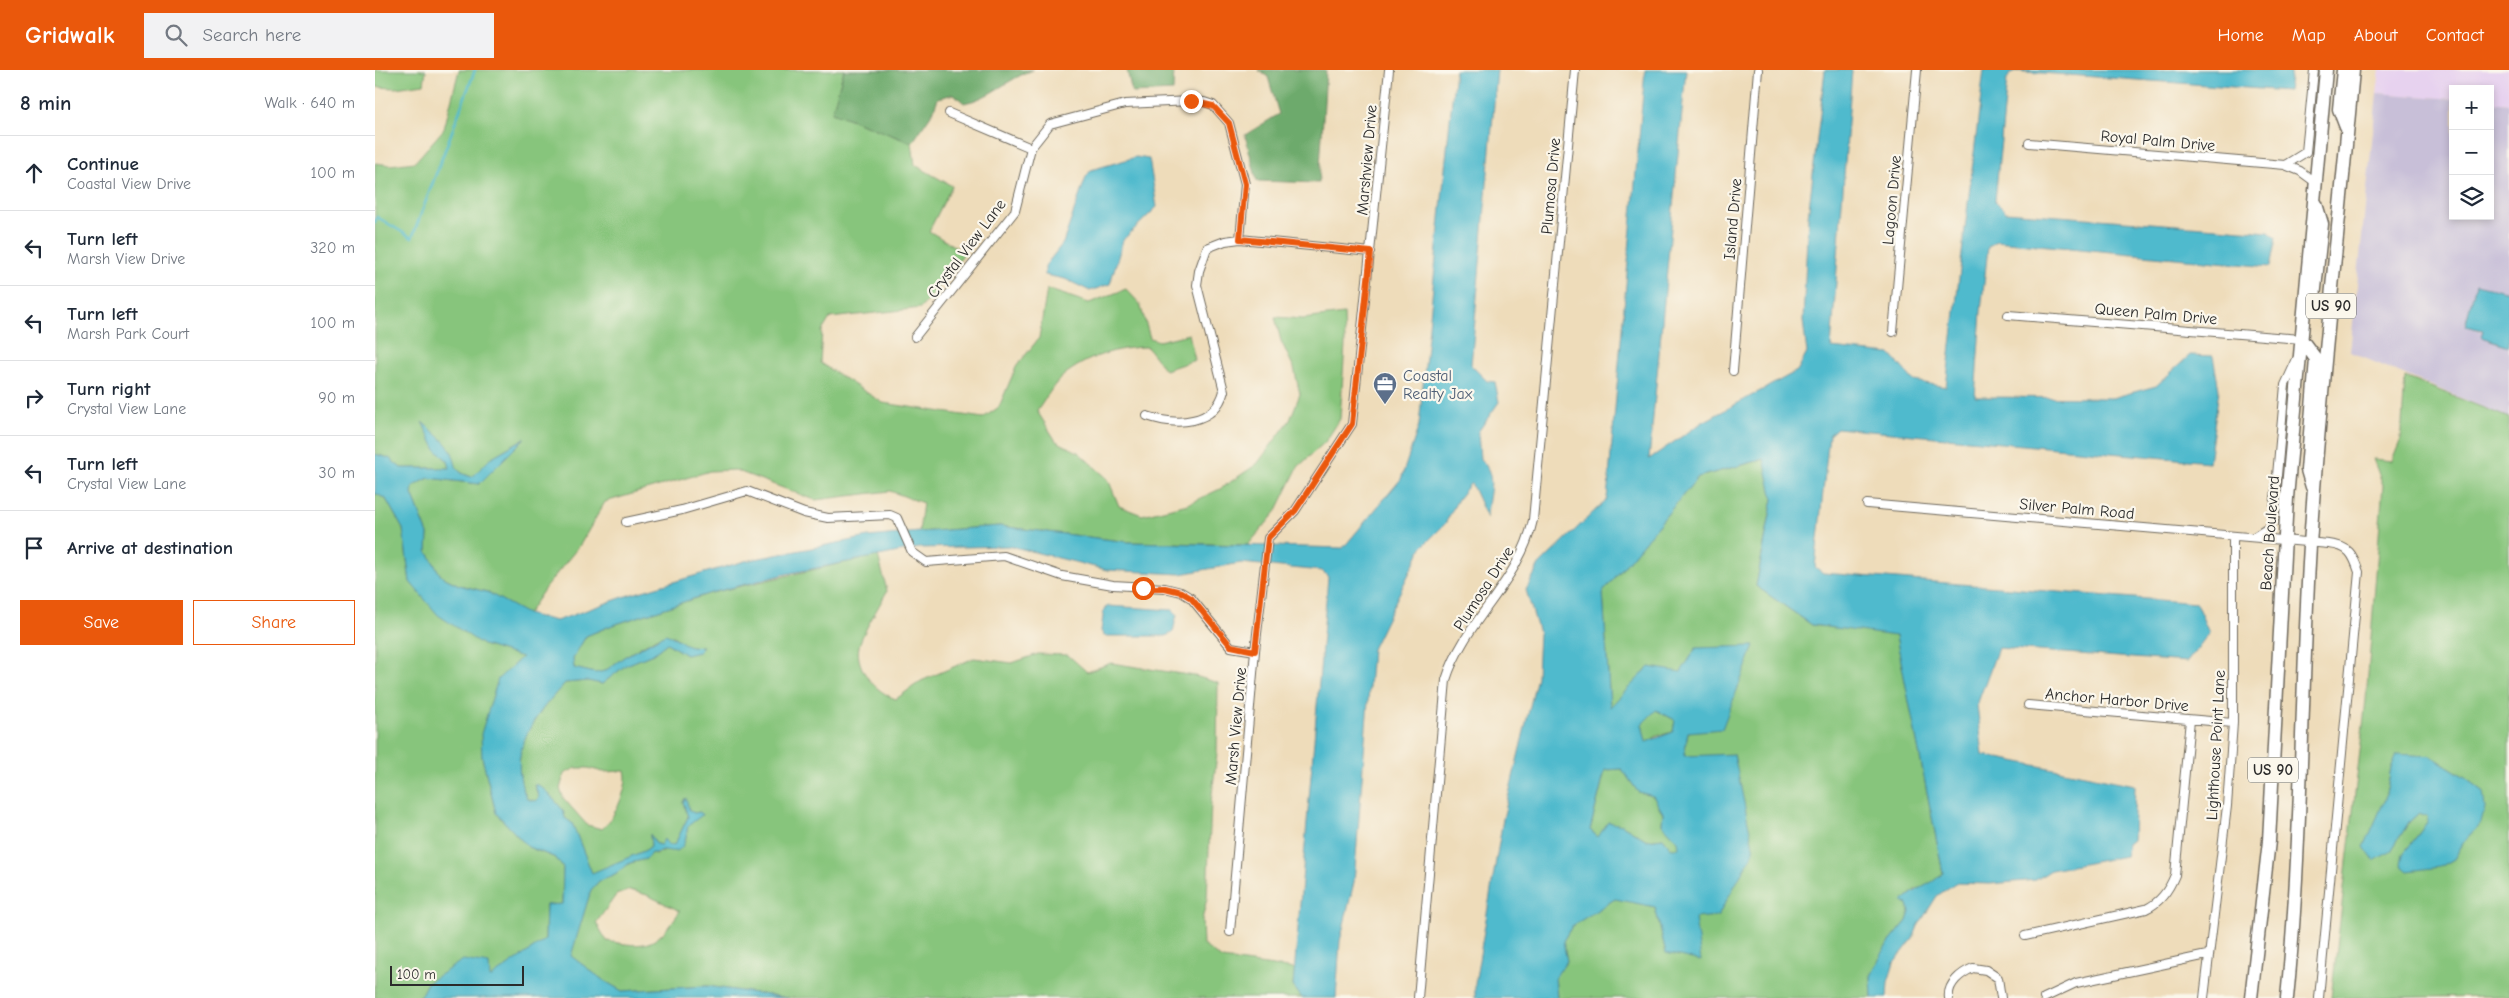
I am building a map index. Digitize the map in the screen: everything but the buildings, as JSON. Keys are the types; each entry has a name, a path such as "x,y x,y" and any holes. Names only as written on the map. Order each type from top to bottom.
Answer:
{"highway":[{"name":"Beach Boulevard","path":"2251,998 2269,842 2285,540 2299,353 2326,70"},
{"path":"2343,70 2339,109 2347,132"},
{"name":"US 90","path":"2287,998 2293,941 2301,804 2303,674 2314,497 2353,70"},
{"path":"2314,197 2321,224 2314,298 2321,308 2331,316"},
{"path":"2301,339 2316,359 2307,470 2314,497"}],"street":[{"name":"Marshview Drive","path":"1371,252 1389,70"},
{"name":"Plumosa Drive","path":"1418,998 1446,680 1455,655 1516,567 1530,535 1533,520 1575,70"},
{"name":"Island Drive","path":"1733,371 1758,70"},
{"name":"Lagoon Drive","path":"1893,332 1917,70"},
{"path":"2285,165 2306,152 2315,70"},
{"name":"Crystal View Lane","path":"915,337 1015,211 1031,148 1050,124 1089,112 1125,104 1191,101 1213,106 1229,123 1245,184 1240,239"},
{"path":"949,113 1031,148"},
{"name":"Royal Palm Drive","path":"2029,143 2285,165 2300,171 2315,182"},
{"path":"1147,416 1163,422 1185,422 1210,414 1221,403 1224,391 1197,285 1199,271 1207,248 1225,240 1240,239 1371,252"},
{"name":"Marsh View Drive","path":"1231,932 1255,651 1268,538 1295,511 1352,424 1371,252"},
{"name":"Queen Palm Drive","path":"2008,315 2301,339"},
{"path":"2253,538 2268,528 2273,521 2285,385 2299,353"},
{"path":"626,522 682,510 747,491 804,513 828,518 890,515 897,518 911,552 926,562 1004,556 1062,576 1113,585 1165,588 1181,592 1191,598 1231,646 1255,651"},
{"name":"Silver Palm Road","path":"1867,504 2311,542 2344,547 2353,554 2359,572 2319,998"},
{"name":"Lighthouse Point Lane","path":"2204,998 2207,955 2227,806 2233,723 2233,536"},
{"name":"Anchor Harbor Drive","path":"2028,705 2233,723"},
{"path":"2025,936 2146,909 2156,904 2170,889 2175,875 2190,720"},
{"path":"2044,998 2076,983 2207,955"},
{"path":"1949,998 1950,988 1958,977 1973,968 1986,970 1998,978 2001,998"}],"shaded area":[{"path":"2380,70 2509,70 2509,104 2494,102 2494,85 2449,85 2449,99 2377,93"},
{"path":"2377,93 2449,99 2449,220 2494,220 2494,102 2509,104 2509,292 2476,285 2465,326 2483,331 2481,337 2509,346 2509,418 2350,352"}],"green space":[{"path":"375,70 426,70 424,84 395,88 375,87"},
{"path":"459,70 844,70 832,112 912,143 915,165 952,186 929,231 965,253 921,308 830,318 822,331 820,363 883,403 983,418 999,407 1016,367 1039,338 1047,289 1089,303 1126,289 1140,304 1150,338 1159,341 1189,334 1195,360 1165,370 1147,347 1136,347 1103,354 1082,363 1063,376 1052,388 1037,411 1056,441 1078,452 1108,479 1119,506 1142,515 1188,504 1220,489 1257,464 1290,420 1300,394 1294,368 1281,341 1275,317 1303,319 1344,314 1345,344 1340,419 1326,441 1298,467 1276,512 1248,545 1129,542 999,526 919,532 923,503 890,491 815,500 735,470 710,471 605,502 580,545 545,588 527,615 487,592 459,585 441,576 427,551 428,534 412,494 413,486 429,478 479,484 523,439 492,457 472,477 459,471 449,449 423,423 436,450 448,461 450,468 401,468 389,458 375,454 375,163 390,165 415,162 444,129"},
{"path":"844,70 1033,70 973,101 964,103 954,94 938,98 933,112 912,143 832,112"},
{"path":"1127,70 1174,70 1173,91 1132,93"},
{"path":"1258,70 1326,70 1319,183 1257,181 1245,135 1279,114 1268,77"},
{"path":"2405,377 2509,418 2509,996 2331,998 2366,700 2383,485 2373,459 2392,461 2401,439","holes":["2431,756 2465,777 2483,791 2481,823 2465,840 2454,859 2440,867 2403,854 2428,822 2427,816 2419,813 2409,822 2391,851 2365,847 2385,799 2391,768"]},
{"path":"1765,459 1773,499 1756,586 1812,625 1896,635 1943,873 1928,887 1916,889 1903,901 1908,903 1910,912 1907,921 1885,948 1871,976 1872,998 1557,998 1555,977 1567,961 1563,941 1572,926 1615,898 1655,907 1666,953 1695,917 1684,756 1688,732 1681,673 1610,708 1603,592 1698,477"},
{"path":"375,493 386,499 403,529 410,582 424,597 483,645 523,657 482,757 496,813 528,847 556,858 563,868 562,905 546,905 545,940 490,979 427,983 419,998 375,998"},
{"path":"878,555 887,591 863,634 858,655 863,671 875,686 896,699 921,681 974,658 1012,663 1038,654 1068,655 1087,672 1111,663 1195,676 1218,683 1217,754 1211,802 1207,898 1202,920 1203,945 1222,959 1295,969 1293,986 1302,998 788,998 707,986 622,991 603,980 570,956 591,890 599,881 615,874 630,863 646,859 651,853 656,854 685,841 688,826 701,815 700,812 694,813 689,810 685,798 683,802 688,817 675,844 669,846 656,844 650,835 651,846 646,850 592,874 572,823 565,818 563,810 534,785 539,797 535,801 527,799 521,782 519,765 521,750 534,722 565,683 588,681 602,684 626,665 653,654 667,643 686,655 702,646 694,647 687,645 674,636 656,638 605,671 595,673 574,668 573,658 586,636 610,626 711,593","holes":["576,768 588,768 603,772 625,771 625,785 620,802 602,829 587,825 564,799 560,789 564,774","630,890 647,895 680,911 664,932 650,942 633,945 607,941 596,923 616,895"]},
{"path":"1656,710 1675,720 1673,732 1657,736 1646,743 1642,724"},
{"path":"1622,769 1638,792 1653,796 1663,813 1662,824 1679,841 1679,848 1671,848 1663,838 1647,840 1622,825 1598,837 1590,830 1605,770"}],"water":[{"path":"1455,70 1497,70 1471,365 1487,381 1495,382 1499,402 1478,432 1480,459 1486,465 1489,472 1491,487 1487,518 1471,483 1458,499 1445,524 1422,547 1372,649 1354,882 1340,941 1336,998 1302,998 1293,986 1328,577 1322,571 1241,563 1181,574 1107,570 1010,546 919,548 786,574 711,593 610,626 586,636 573,658 574,668 595,673 605,671 624,657 665,634 687,645 703,646 699,652 686,655 667,643 653,654 626,665 602,684 588,681 565,683 543,709 526,736 521,750 519,765 521,782 527,799 535,801 539,797 534,784 540,786 548,793 563,810 565,818 572,823 592,873 646,850 651,846 650,834 656,844 661,845 664,839 669,846 675,844 688,817 683,802 686,798 689,810 694,813 700,812 702,815 688,826 685,841 679,850 663,850 651,853 646,859 630,863 615,874 599,881 591,890 571,956 603,980 622,991 707,986 788,998 419,998 427,983 463,960 489,964 490,978 545,940 546,905 562,904 563,868 556,858 528,847 496,813 482,757 481,734 498,679 522,657 483,645 438,615 410,582 403,529 386,499 375,493 375,454 389,458 401,468 450,468 448,461 436,450 422,422 438,435 448,447 458,470 472,477 492,457 525,438 479,484 429,478 413,486 412,494 428,534 427,551 441,576 459,585 487,592 527,614 556,621 629,595 745,561 868,537 919,532 999,526 1129,542 1343,548 1401,479 1419,425"},
{"path":"1645,70 1686,70 1649,459 1703,422 1797,371 1807,353 1803,321 1808,217 1825,70 1852,70 1831,348 1890,354 1914,381 1946,387 1984,70 2291,70 2288,91 2014,71 2007,79 1995,201 2006,212 2269,232 2276,238 2270,267 1996,241 1988,247 1975,397 2112,398 2156,386 2190,355 2213,356 2219,390 2209,462 1837,428 1829,435 1815,567 1823,573 2196,603 2209,633 2187,662 1998,648 1977,705 1983,755 2135,785 2133,840 2128,844 2125,856 2051,870 2036,880 1990,884 1955,883 1937,896 1918,926 1913,939 1894,963 1888,982 1887,998 1872,998 1871,976 1885,948 1907,921 1910,912 1908,904 1902,902 1943,873 1896,636 1812,625 1756,586 1773,499 1764,459 1698,477 1603,592 1610,707 1649,667 1681,672 1696,648 1754,646 1722,729 1688,732 1684,756 1734,754 1754,851 1718,916 1695,918 1701,961 1666,953 1655,907 1615,899 1572,926 1563,941 1567,961 1555,977 1557,998 1475,998 1475,984 1503,819 1537,677 1539,633 1526,590 1539,565 1607,499","holes":["1656,710 1675,720 1673,732 1646,742 1642,724","1622,769 1638,792 1653,796 1663,813 1662,824 1678,841 1679,848 1671,848 1663,838 1647,840 1622,825 1608,822 1598,837 1590,830 1605,770"]},
{"path":"1136,157 1149,159 1157,207 1123,240 1110,284 1090,291 1065,279 1045,275 1045,266 1063,243 1086,177 1091,170"},
{"path":"2476,284 2509,292 2509,346 2481,337 2483,330 2465,326"},
{"path":"1108,606 1173,610 1177,614 1173,632 1166,636 1104,636 1101,631 1104,609"},
{"path":"2397,754 2431,756 2465,777 2483,791 2485,808 2481,823 2465,840 2454,859 2440,867 2408,871 2401,865 2403,854 2428,822 2427,816 2419,813 2409,822 2391,851 2374,861 2364,847 2385,799 2391,768"}],"waterway":[{"path":"375,222 377,217 412,238 475,70"}],"place":[{"name":"Coastal Realty Jax","path":"1385,405"}],"route":[{"path":"1143,588 1165,588 1181,592 1191,598 1231,646 1255,651 1268,538 1295,511 1352,424 1371,252 1240,239 1245,184 1229,123 1213,106 1205,102 1191,101"}]}
